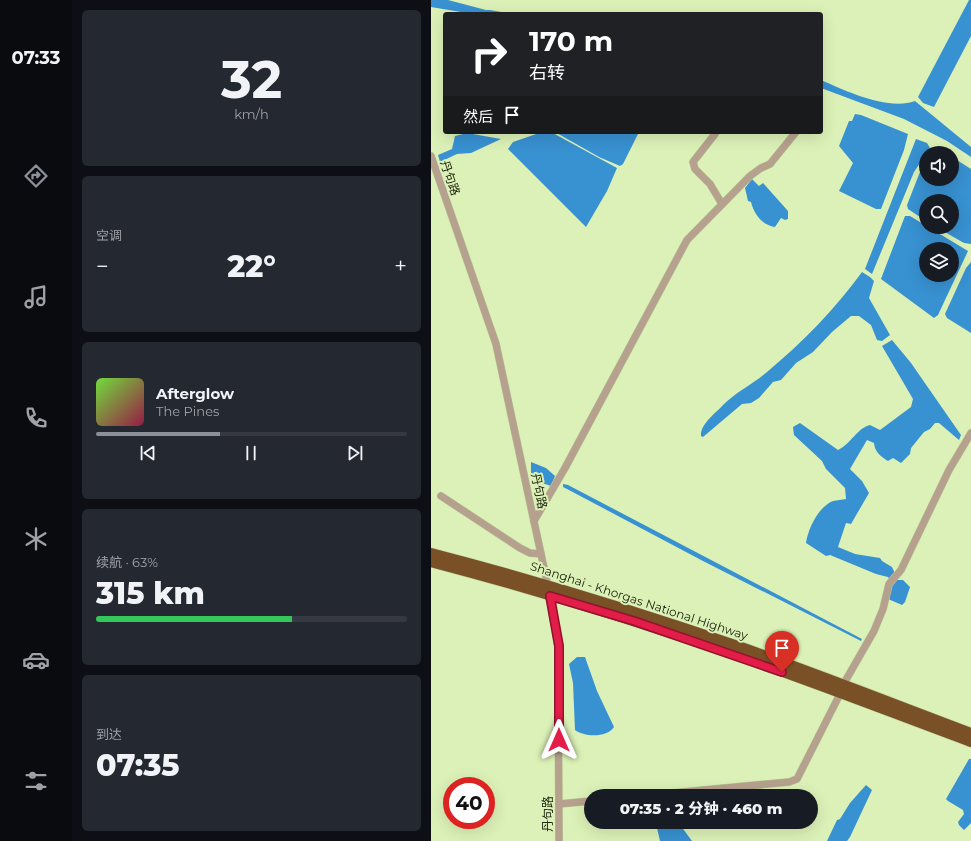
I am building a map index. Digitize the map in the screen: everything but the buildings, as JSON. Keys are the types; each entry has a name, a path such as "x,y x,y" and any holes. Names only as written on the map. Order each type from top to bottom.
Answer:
{"highway":[{"name":"Shanghai - Khorgas National Highway","path":"431,553 501,571 694,632 842,689 971,742"},
{"name":"Shanghai - Khorgas National Highway","path":"431,562 499,580 634,621 971,733"}],"street":[{"path":"715,134 693,162 695,169 710,184 722,204"},
{"path":"534,521 565,468 687,240 750,176 761,168 770,164 794,134"},
{"name":"丹句路","path":"431,156 497,344 550,596 559,646 559,841"},
{"path":"715,789 789,782 797,779 842,689 874,631 883,609 889,584 901,570 949,470 971,433"},
{"path":"441,496 520,548 531,553 541,554"},
{"path":"559,804 584,802"}],"water":[{"path":"431,0 448,0 486,10 502,12 461,12 431,7"},
{"path":"969,0 971,0 971,36 934,107 923,103 918,97"},
{"path":"823,81 855,94 880,102 904,103 915,101 971,147 971,157 959,149 959,146 954,146 904,119 823,89"},
{"path":"855,114 908,134 904,150 881,209 876,209 839,191 853,163 839,146 849,121 852,121"},
{"path":"473,134 501,139 471,153 457,154 440,162 438,155 452,149 455,136"},
{"path":"536,134 555,134 617,168 607,191 586,227 508,149 513,142"},
{"path":"559,134 638,134 623,164 620,166 599,157"},
{"path":"916,139 927,143 929,146 919,146 919,164 914,172 872,274 865,269"},
{"path":"959,161 971,169 971,244 964,243 948,234 959,234 959,194 919,194 919,216 908,209 907,205 919,175 919,186 959,186"},
{"path":"752,179 759,186 763,183 788,211 788,219 785,220 781,218 775,227 766,224 759,218 754,211 751,202 748,201 745,188"},
{"path":"905,216 910,216 919,221 919,234 940,234 953,242 919,242 919,282 953,282 938,315 934,318 881,279"},
{"path":"959,246 968,251 959,270"},
{"path":"971,262 971,333 947,318 945,314 966,268"},
{"path":"862,272 874,281 869,298 890,335 882,341 877,340 871,325 859,316 851,316 832,332 813,352 796,363 781,380 773,382 759,398 751,403 742,404 703,437 701,436 703,427 713,415 733,396 767,372 806,337 830,312"},
{"path":"892,340 911,363 961,435 959,440 939,423 935,423 930,429 924,432 911,448 910,454 901,463 893,458 888,461 885,459 877,451 874,443 867,440 850,469 862,481 869,493 851,524 846,523 838,547 855,554 880,558 892,567 898,580 903,580 910,587 905,602 902,605 888,599 892,584 888,577 876,574 830,555 826,556 806,543 811,525 818,513 833,501 846,499 845,488 826,469 822,461 794,435 793,427 800,423 838,450 847,444 861,429 870,425 880,430 911,407 913,399 882,346"},
{"path":"531,462 546,468 555,476 551,486 539,482 537,476 531,474"},
{"path":"563,484 568,485 862,639 861,641 703,561 563,487"},
{"path":"577,657 585,657 597,691 614,727 611,731 601,735 589,735 575,730 573,683 569,664"},
{"path":"969,759 971,759 971,823 964,830 958,822 964,814 963,810 946,799"},
{"path":"866,785 872,790 850,837 847,841 827,841 837,820 840,819 850,803"},
{"path":"657,829 683,829 692,841 660,841"}],"route":[{"path":"559,740 559,646 550,596 634,621 782,672"}]}
